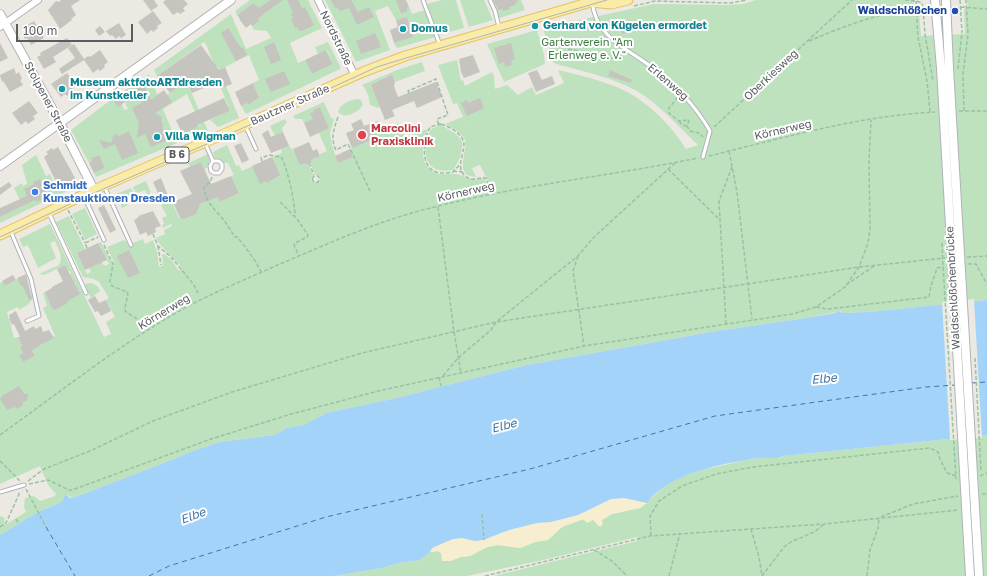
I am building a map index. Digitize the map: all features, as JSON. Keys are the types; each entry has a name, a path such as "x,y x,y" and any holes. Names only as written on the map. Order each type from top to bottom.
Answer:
{"main road":[{"path":"0,166 231,0"},
{"name":"Waldschlößchenbrücke","path":"935,0 970,576"},
{"name":"Waldschlößchenbrücke","path":"946,0 979,576"},
{"name":"Bautzner Straße","path":"0,235 94,190 205,143 354,76 405,56 594,1 612,4 631,3"},
{"name":"Stolpener Straße","path":"0,14 2,25 60,123 94,190"}],"street":[{"path":"2,25 38,0"},
{"name":"Nordstraße","path":"318,0 354,76"}],"lane":[{"path":"423,0 440,46"},
{"path":"490,0 500,29"},
{"name":"Erlenweg","path":"594,1 595,15 601,26 610,37 624,49 650,66 681,93 694,107 710,131"},
{"path":"245,125 256,148"},
{"path":"703,157 710,131"},
{"path":"205,143 213,161"},
{"path":"213,161 219,161 222,164 222,169 219,173 214,173 211,171 210,166 213,161"},
{"path":"104,186 132,245"},
{"path":"84,195 104,241"},
{"path":"48,212 86,293"},
{"path":"10,231 31,279 39,316 27,321"},
{"path":"0,492 24,485"}],"path":[{"path":"631,3 655,1 747,0"},
{"name":"Oberkiesweg","path":"710,131 852,0"},
{"path":"905,0 922,3 924,9 925,34 933,82"},
{"path":"960,0 962,32"},
{"path":"964,111 964,64 968,46 966,0"},
{"path":"916,1 918,37 927,81 930,112"},
{"path":"961,7 987,9"},
{"path":"807,42 875,17 916,9 924,9"},
{"path":"568,49 616,59 620,58 624,49"},
{"path":"409,93 408,91 436,79 448,115 436,119 438,123 454,131 463,140 464,144 460,165 454,172"},
{"path":"681,93 669,108 669,113 682,125 687,126 690,131 699,133 707,141"},
{"name":"Körnerweg","path":"0,435 121,348 168,317 207,296 376,224 492,194 573,179 675,163 804,133 871,120 935,112 935,106"},
{"path":"953,111 987,111"},
{"path":"338,117 332,134 333,144 336,150 348,144 370,191"},
{"path":"679,121 689,120 687,126"},
{"path":"845,286 859,267 868,243 870,229 869,162 871,120"},
{"path":"441,124 430,128 427,134 424,149 427,164 438,173 463,172"},
{"path":"729,151 740,215 752,320"},
{"path":"262,162 261,158 269,155 281,157 285,164 295,205 295,217"},
{"path":"309,163 314,175"},
{"path":"442,377 458,358 491,330 496,322 578,256 593,238 675,163"},
{"path":"460,165 466,176 471,179 481,177 486,178 492,194"},
{"path":"726,324 719,201 732,167"},
{"path":"668,169 720,220"},
{"path":"214,173 210,182 204,187 204,191 212,207 222,218 234,237 237,237 243,244 259,266 261,273"},
{"path":"280,202 295,217 308,235 294,245 299,256"},
{"path":"65,204 87,248"},
{"path":"438,207 454,332 461,373"},
{"path":"153,234 158,246 161,265"},
{"path":"85,243 100,236"},
{"path":"104,241 113,264 110,282 112,286 127,292 128,294 125,311 143,323"},
{"path":"942,243 942,265 956,482"},
{"path":"158,246 172,258 198,292"},
{"path":"578,256 573,271 584,346"},
{"path":"0,526 6,523 24,485 44,469 153,421 232,392 362,353 496,322 859,267 905,263"},
{"path":"24,485 48,480 72,490 211,439 288,415 378,391 584,346 792,314 816,307 876,265"},
{"path":"816,307 828,309 929,297"},
{"path":"439,378 441,386"},
{"path":"651,536 650,516 659,502 682,486 716,474 754,467 930,448 938,452 947,473 962,478"},
{"path":"0,461 24,485 46,527"},
{"path":"879,518 913,504 958,497 957,490"},
{"path":"981,494 987,494"},
{"path":"958,506 959,513"},
{"path":"487,576 651,536 824,524 964,509"},
{"path":"482,514 484,540"},
{"path":"867,576 870,550 878,528 879,518"},
{"path":"16,519 19,524"},
{"path":"762,576 784,547 791,542 814,532 824,524"},
{"path":"751,529 762,576"},
{"path":"669,576 680,533"},
{"path":"594,550 612,560 627,576"}],"green space":[{"path":"250,0 308,0 322,28 290,43 298,63 305,60 312,74 333,64 327,50 318,54 315,47 328,42 340,66 340,69 246,114 241,106 247,103 248,105 259,98 253,83 259,80 249,55 219,70 218,67 189,87 208,131 185,140 182,133 200,124 187,94 163,109 177,143 96,177 94,173 105,168 100,158 95,156 91,158 92,161 89,163 71,130 112,99 122,104 124,110 128,109 121,93 149,74 157,94 160,93 164,97 213,61 204,42 157,76 154,70 231,14 246,49 271,38 267,31 254,30 251,24 262,16 253,3 237,15 235,11"},
{"path":"325,0 403,0 397,2 401,14 408,11 407,8 409,7 412,14 425,10 435,37 397,48 394,43 413,36 407,17 396,20 388,6 375,11 390,50 356,62"},
{"path":"442,0 456,0 464,28 439,35 427,4"},
{"path":"460,0 484,0 493,20 469,27"},
{"path":"514,0 521,0 525,10 499,18 497,10 514,6"},
{"name":"Gartenverein \"Am Erlenweg e. V.\"","path":"756,0 914,0 914,11 919,11 921,36 965,34 964,9 968,8 967,0 987,0 987,300 869,312 843,313 840,311 813,317 717,331 527,365 392,399 326,413 304,425 287,428 274,435 220,442 193,451 73,498 65,494 62,502 38,512 0,535 0,516 4,517 5,525 26,512 24,507 25,498 34,496 40,501 55,496 56,494 48,485 40,466 0,484 0,283 3,282 5,286 19,277 21,286 28,290 32,296 31,302 24,307 19,310 18,307 7,312 14,338 18,337 22,346 20,347 23,353 19,355 23,362 35,356 32,349 42,345 55,336 43,308 47,306 43,293 45,292 51,303 71,273 65,265 44,275 39,274 59,265 61,256 55,241 50,243 56,258 38,268 28,245 23,247 19,239 50,224 104,337 111,334 106,322 115,317 106,300 109,298 99,282 94,279 83,277 56,222 69,216 85,249 77,253 87,274 91,272 89,268 102,262 104,266 109,264 98,243 101,242 112,263 114,262 107,247 124,240 131,247 133,243 143,239 145,244 153,240 157,252 159,267 163,265 162,255 164,254 171,259 179,271 182,268 161,246 156,238 165,234 164,230 172,226 171,224 163,228 162,226 164,223 162,218 167,216 161,205 169,201 173,204 179,218 185,216 187,218 193,215 192,213 197,211 198,209 196,206 207,201 188,163 208,154 210,160 207,168 204,169 201,162 194,165 202,182 209,179 220,202 239,193 231,176 234,175 228,163 224,163 222,160 215,158 213,152 227,145 236,166 239,165 242,171 282,153 281,149 289,146 306,165 308,164 313,175 311,180 318,183 320,181 320,176 315,174 310,163 312,162 311,160 327,151 313,120 304,123 302,119 295,119 293,116 324,102 331,118 334,119 330,133 338,163 353,157 350,149 377,137 375,132 398,123 405,137 428,129 424,142 423,155 427,167 432,171 439,174 459,175 474,180 481,178 485,179 488,187 491,187 480,165 472,168 476,177 469,176 465,172 463,168 465,145 464,137 445,124 463,117 468,128 457,103 453,104 438,65 457,60 461,81 463,80 465,86 492,72 494,76 495,89 507,85 518,95 532,87 536,95 564,83 558,70 614,86 639,99 655,112 675,133 686,149 698,145 660,108 643,95 616,81 553,62 543,28 654,4 743,4","holes":["320,107 329,128 311,113 314,112 313,110"]},
{"path":"537,30 545,64 504,82 487,44"},
{"path":"422,62 425,71 395,82 392,74 383,78 393,103 377,82 371,85 380,105 378,108 370,105 368,94 362,85 397,70"},
{"path":"226,86 239,118 218,127 210,120 230,111 221,88"},
{"path":"358,99 361,100 363,105 352,114 345,115 338,112 345,103"},
{"path":"285,119 287,122 282,128 283,132 275,136 270,126"},
{"path":"441,125 456,134 462,141 460,156 453,170 443,171 436,169 430,165 427,160 426,145 431,129"},
{"path":"36,155 46,176 50,174 57,190 79,180 81,184 0,223 0,217 23,206 14,188 22,183 23,186 27,184 22,165"},
{"path":"146,181 150,191 150,195 148,197 145,190 136,193 133,187"},
{"path":"131,188 134,194 125,198 128,205 122,208 116,194"},
{"path":"85,208 97,234 85,240 72,214"},
{"path":"88,283 96,285 100,291 91,298 84,285"},
{"path":"987,435 987,576 494,576 637,541 637,537 543,560 467,576 335,576 420,560 430,552 438,551 450,561 461,557 470,556 487,547 498,545 520,548 535,542 548,540 562,527 584,519 602,520 612,514 640,508 664,487 676,479 698,471 742,461 766,457 780,458 783,456"}],"sand":[{"path":"624,498 647,503 640,508 612,514 602,520 603,524 600,527 593,520 587,523 583,519 562,527 548,540 535,542 520,548 498,545 487,547 470,556 461,557 450,561 442,561 441,553 438,551 430,552 435,546 452,539 460,538 480,541 509,529 570,518 610,500"}],"water":[{"name":"Elbe","path":"987,300 987,435 783,456 778,458 759,458 730,463 698,471 683,477 656,493 647,503 624,498 611,499 578,515 509,530 483,540 475,541 462,538 453,539 432,548 430,552 420,560 334,576 0,576 0,535 38,512 62,502 65,494 70,498 73,498 193,451 220,442 274,435 287,428 304,425 326,413 392,399 527,365 717,331 813,317 835,313 838,311 843,313 869,312"}],"pier":[{"path":"974,299 982,438 950,440 942,302"}],"building":[{"path":"61,0 80,0 71,6 76,15 60,29 48,10 56,1 59,2"},
{"path":"143,0 154,0 158,6 151,11"},
{"path":"166,0 184,0 188,4 183,8 185,11 180,14 178,12 173,15 163,2"},
{"path":"271,0 283,0 262,15 258,19 259,21 246,28 237,15 253,3 259,8"},
{"path":"287,0 298,0 302,8 305,7 314,25 302,31 299,31 297,27 295,28 291,19 293,19 291,14 293,12"},
{"path":"331,0 351,0 358,12 369,7 374,17 357,25 349,8 340,11 337,7 335,8"},
{"path":"396,0 406,0 409,7 407,8 408,11 401,14"},
{"path":"493,0 518,0 514,6 509,7 510,9 503,11 503,9 498,10"},
{"path":"153,11 162,23 157,26 158,28 153,32 151,30 147,34 138,22"},
{"name":"Domus","path":"407,17 413,37 394,43 390,30 398,27 396,20"},
{"path":"632,20 635,30 622,34 619,24"},
{"path":"34,21 44,38 31,45 27,38 25,39 22,33 24,32 22,28"},
{"path":"119,23 126,35 121,38 119,36 116,39 112,35 110,36 106,31"},
{"path":"100,26 105,32 99,36 95,30"},
{"path":"228,28 241,48 243,47 247,55 236,61 221,33"},
{"path":"375,33 381,47 361,54 356,41"},
{"path":"67,38 72,45 53,57 56,62 44,69 37,57 41,55 40,53"},
{"path":"274,42 281,60 271,64 264,47"},
{"path":"0,43 8,58 0,62"},
{"path":"511,43 515,59 511,60 512,65 505,67 504,62 499,64 494,48"},
{"path":"74,44 84,59 100,50 108,62 104,65 105,67 100,71 98,69 93,73 84,60 62,74 59,69 75,58 68,48"},
{"path":"201,45 219,70 225,67 232,84 221,88 218,82 192,93 186,81 170,93 157,76"},
{"path":"326,50 333,64 312,74 305,60"},
{"path":"473,55 480,72 464,78 461,72 459,59"},
{"path":"14,68 16,74 19,72 22,79 20,80 23,85 10,92 3,81 2,82 0,75"},
{"path":"537,70 542,80 552,76 555,84 536,92 528,73"},
{"path":"610,70 632,80 630,83 608,76"},
{"path":"284,71 290,84 271,92 265,79"},
{"path":"67,73 76,86 72,89 73,92 67,96 65,94 61,97 51,84"},
{"path":"392,74 398,97 436,82 442,97 417,108 414,101 392,110 395,116 385,120 371,85"},
{"path":"253,83 259,98 248,105 247,103 241,106 235,92"},
{"path":"144,85 151,100 164,90 172,102 155,113 162,117 162,127 168,140 151,147 145,134 137,138 139,123 132,108 142,103 136,89"},
{"path":"121,93 125,102 118,107 112,99"},
{"path":"224,98 230,111 197,125 198,126 194,129 182,133 176,120"},
{"path":"480,98 484,108 467,116 461,103 467,100 468,103"},
{"path":"29,101 38,113 33,116 35,119 28,124 26,121 21,125 12,113"},
{"path":"320,107 329,128 310,137 304,123 313,119 310,113 314,112 313,110"},
{"name":"Marcolini Praxisklinik","path":"361,119 364,126 378,121 382,129 375,132 378,137 352,148 346,133 354,130 351,124"},
{"path":"268,130 271,137 283,132 289,146 271,153 262,134"},
{"path":"129,131 138,153 122,160 115,144 104,149 99,140 111,143 113,136 116,134 119,136"},
{"path":"309,142 313,151 317,149 320,156 311,160 312,162 306,165 305,163 300,165 293,149"},
{"path":"241,143 249,160 242,163 234,146"},
{"path":"58,147 75,178 75,180 70,182 71,184 64,188 63,186 59,188 44,157 48,154 46,152 52,148 53,150"},
{"path":"350,149 353,157 338,163 335,156"},
{"path":"99,155 105,168 94,173 89,163 92,161 91,158"},
{"path":"272,157 280,175 267,183 266,181 260,184 252,166"},
{"path":"201,162 211,184 231,176 239,193 220,202 217,197 200,204 196,214 184,219 180,218 173,202 192,194 180,171"},
{"path":"161,178 170,201 163,204 153,182"},
{"path":"40,179 47,194 42,197 43,199 36,202 35,200 0,217 0,208 27,196 24,189"},
{"path":"9,182 12,186 0,195 0,188"},
{"path":"104,205 116,230 110,233 98,208"},
{"path":"153,211 161,226 155,228 156,232 148,236 146,232 140,235 134,220 139,217 138,216"},
{"path":"98,243 107,260 85,270 77,253"},
{"path":"129,250 140,273 128,278 117,256"},
{"path":"65,265 80,294 55,310 52,308 45,292 63,281 57,269"},
{"path":"26,274 32,299 29,300 23,286 21,286 17,278"},
{"path":"13,275 16,280 5,286 2,281"},
{"path":"95,296 99,303 106,300 111,311 101,316 98,311 95,312 88,300"},
{"path":"16,311 25,331 34,326 35,329 41,326 43,332 49,330 54,338 32,350 35,356 23,362 19,355 23,353 18,337 20,337 14,324 12,325 9,319 9,315"},
{"path":"19,386 24,394 28,394 27,400 17,409 15,407 7,410 0,399 2,396"}],"ferry route":[{"path":"971,383 987,382"},
{"path":"149,576 169,566 326,517 530,469 715,416 926,387 956,385"},
{"path":"46,527 75,576"}],"tram line":[{"path":"0,237 85,197 232,133 377,67 607,0"}],"place":[{"name":"Waldschlößchen","path":"955,11"},
{"name":"Gerhard von Kügelen ermordet","path":"535,26"},
{"name":"Domus","path":"403,29"},
{"name":"Museum aktfotoARTdresden im Kunstkeller","path":"62,89"},
{"name":"Marcolini Praxisklinik","path":"362,135"},
{"name":"Villa Wigman","path":"157,137"},
{"name":"Schmidt Kunstauktionen Dresden","path":"35,192"}]}
